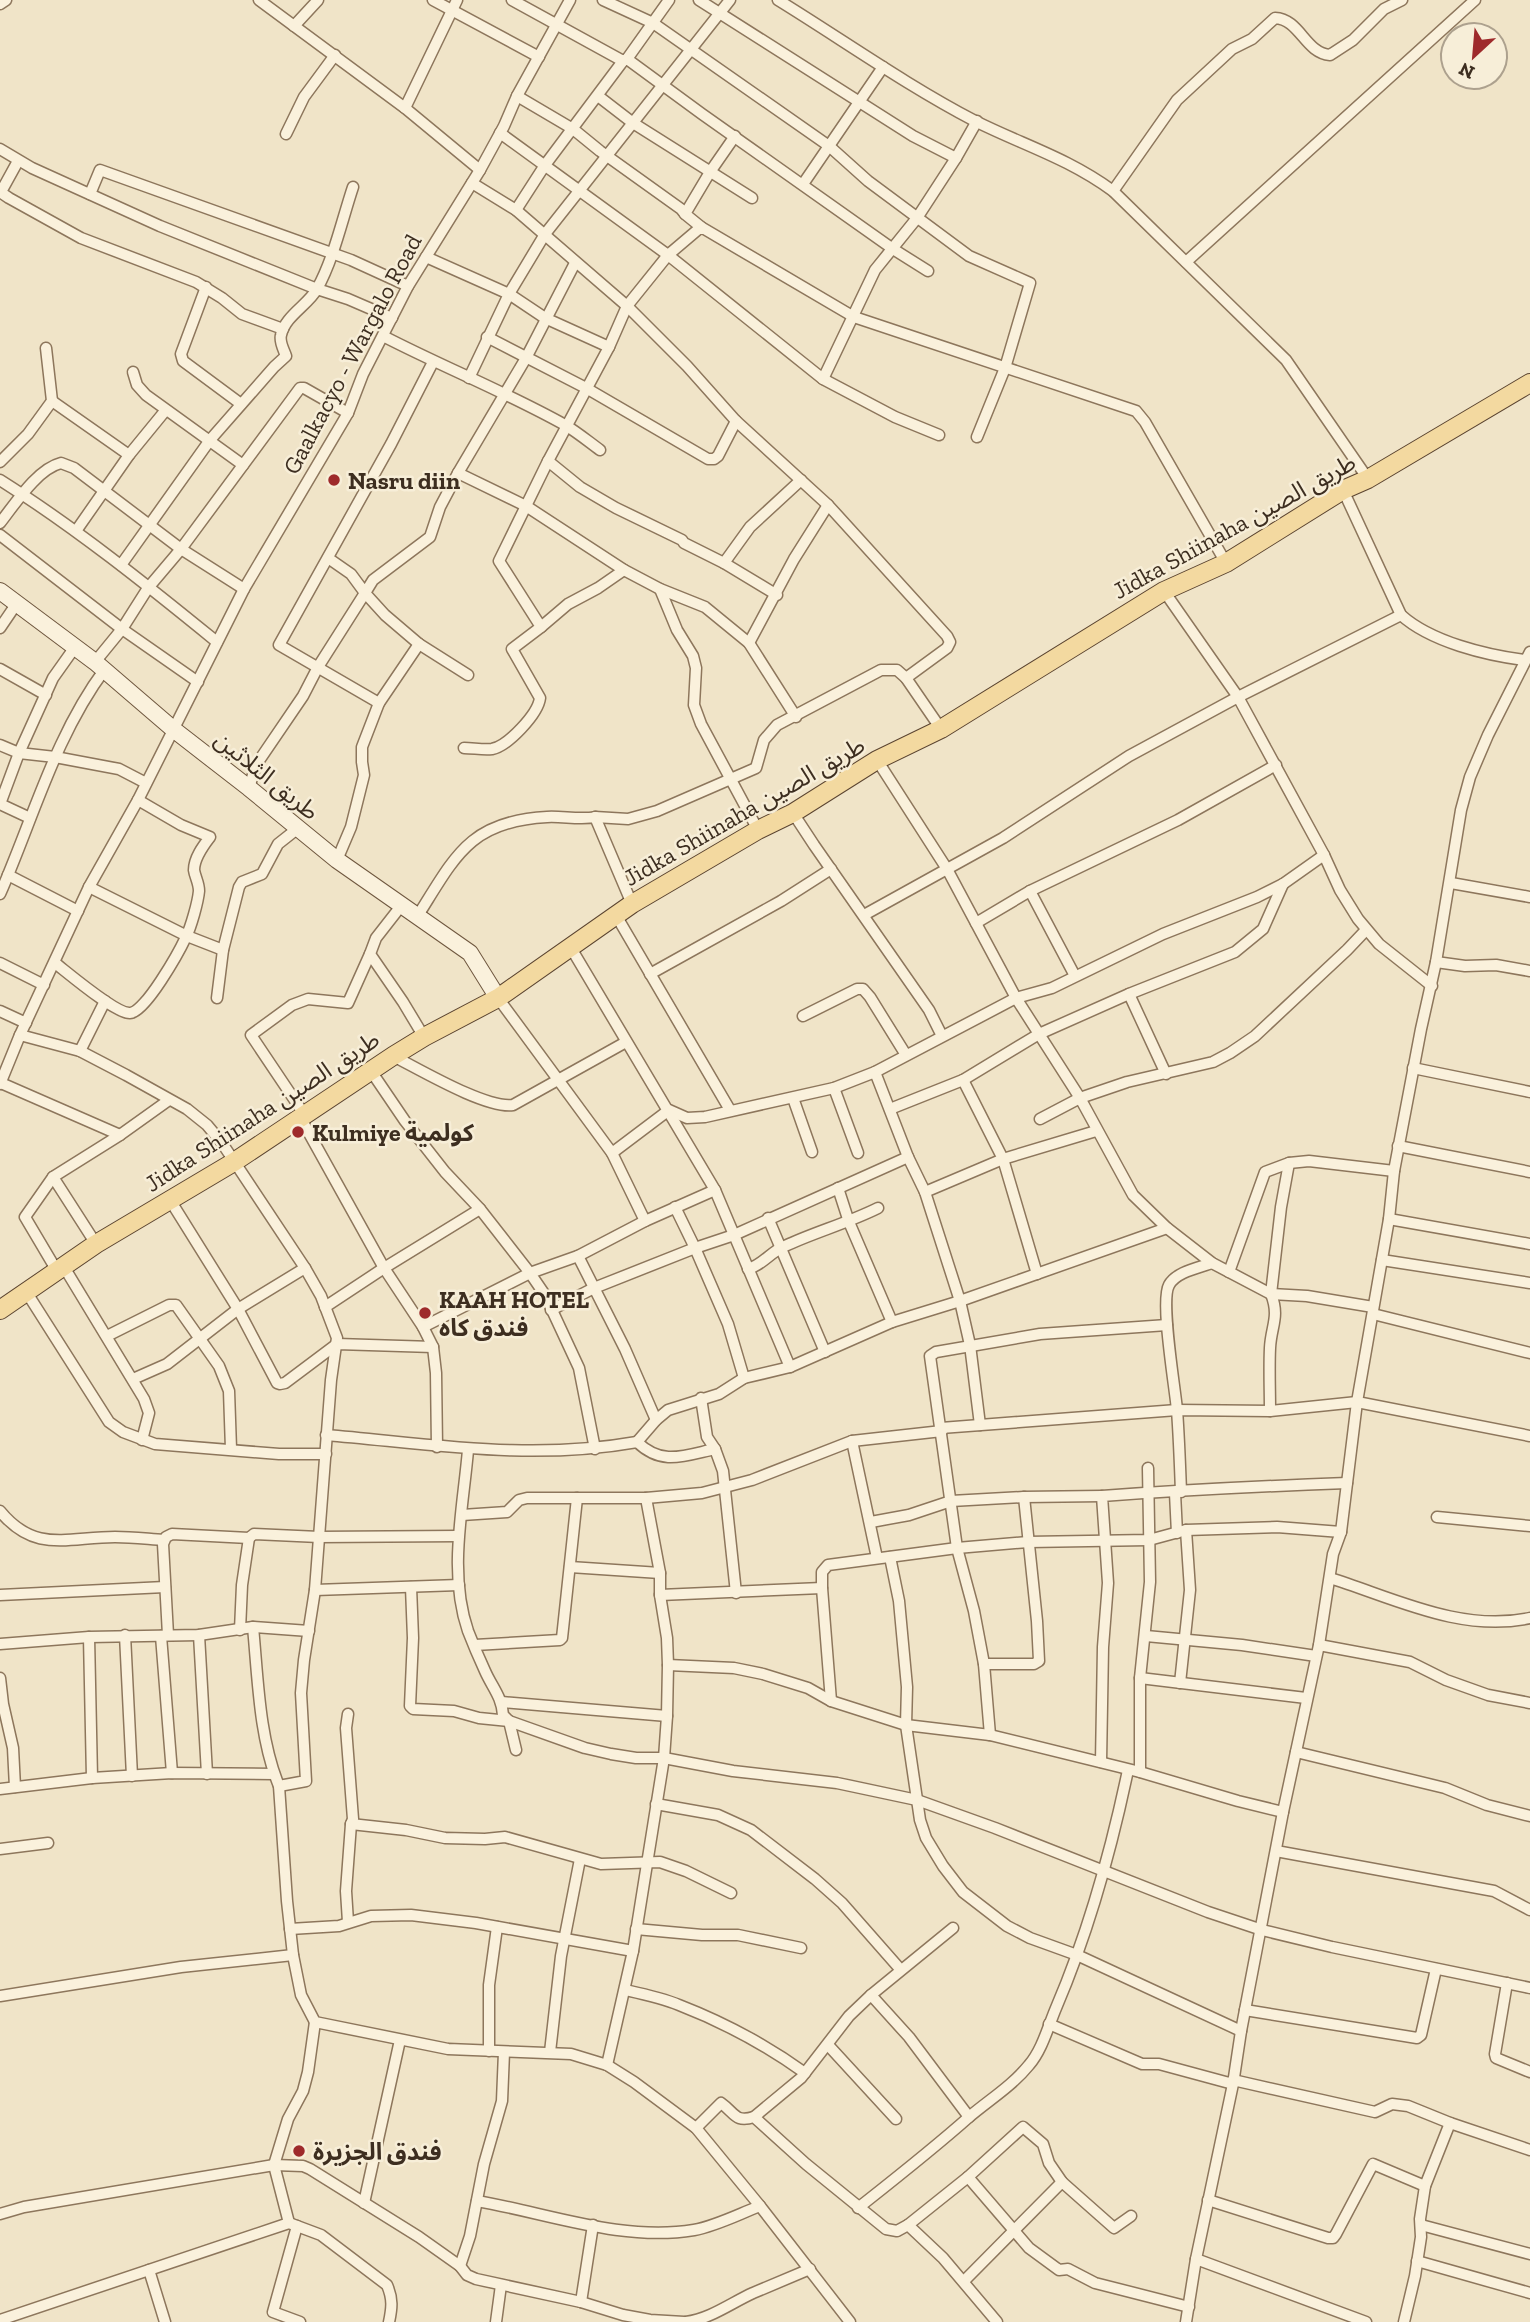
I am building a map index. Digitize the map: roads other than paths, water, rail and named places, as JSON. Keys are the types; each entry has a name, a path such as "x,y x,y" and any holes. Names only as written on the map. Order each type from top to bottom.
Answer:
{"main road":[{"name":"Jidka Shiinaha طريق الصين","path":"0,1310 96,1244 234,1162 393,1056 498,998 632,904 758,830 793,813 877,760 941,729 1164,591 1226,563 1343,490 1368,479 1530,383"},
{"name":"طريق الثلاثين","path":"0,591 100,666 173,729 337,860 470,953 498,998"}],"street":[{"path":"0,4 6,0"},
{"path":"294,26 318,0"},
{"path":"433,0 455,5 539,57"},
{"path":"512,0 625,60 893,249 929,271"},
{"name":"Gaalkacyo - Wargalo Road","path":"0,1083 4,1062 26,1023 89,887 138,800 216,642 244,589 348,413 363,374 408,286 480,170 570,0"},
{"path":"603,0 653,23 829,146 859,174 969,256 1030,283 1005,368 977,437"},
{"path":"516,211 545,165 669,0"},
{"path":"699,0 913,136 956,158"},
{"path":"469,378 509,294 545,234 582,191 730,0"},
{"path":"1113,191 1177,100 1232,49 1252,39 1275,18 1287,20 1318,52 1330,54 1353,40 1384,9 1402,0"},
{"path":"1186,262 1475,0"},
{"path":"262,1 405,108 480,170"},
{"path":"780,1 918,89 976,121 1057,156 1113,191 1286,360 1368,479"},
{"path":"405,108 455,5"},
{"path":"286,134 304,97 335,55"},
{"path":"803,184 883,67"},
{"path":"517,96 573,129 681,209 701,227 854,317 1136,411 1145,422 1226,563"},
{"path":"598,96 633,123 752,198"},
{"path":"823,379 875,270 917,218 956,158 976,121"},
{"path":"500,133 668,255 823,379 895,417 939,435"},
{"path":"685,214 735,136"},
{"path":"0,149 18,161 181,235 392,318"},
{"path":"18,161 2,190 9,198 81,238 206,287 242,314 284,329"},
{"path":"90,194 100,170 361,265 408,286"},
{"path":"472,183 516,211 545,234 627,306 687,366 736,421 828,505 947,636 950,642 947,648 906,678"},
{"path":"121,565 210,440 286,356 280,340 284,329 317,289 353,187"},
{"path":"541,627 499,561 548,461 609,347 627,306 668,255 701,227"},
{"path":"426,257 509,294 545,318 609,347"},
{"path":"249,788 256,765 303,696 318,667 373,580 430,537 440,507 526,358 575,263"},
{"path":"206,287 181,354 183,361 241,404"},
{"path":"383,336 567,426 600,450"},
{"path":"487,337 586,388 708,458 714,459 718,456 736,421"},
{"path":"0,462 27,434 52,401 46,348"},
{"path":"379,703 279,645 391,444 433,362"},
{"path":"133,372 137,385 165,411 243,465"},
{"path":"0,894 55,757 100,666 148,587 181,550 300,388 348,413"},
{"path":"52,401 129,455"},
{"path":"76,531 129,455 165,411"},
{"path":"548,461 580,487 724,563 776,595"},
{"path":"0,523 22,494 47,469 61,463 74,467 181,550 244,589"},
{"path":"458,473 526,506 624,570 660,589 705,607 749,643 796,717"},
{"path":"0,480 76,531 216,642"},
{"path":"724,563 750,527 801,480"},
{"path":"1186,2322 1283,1812 1340,1532 1357,1402 1389,1219 1398,1146 1432,986 1461,810 1470,777 1527,656 1496,656 1461,645 1410,623 1401,615 1343,490"},
{"path":"749,643 794,559 828,505"},
{"path":"0,535 122,629 198,682"},
{"path":"328,558 351,574 385,615 419,644 468,675"},
{"path":"464,748 488,749 500,746 535,713 540,698 512,649 568,604 624,570"},
{"path":"660,589 677,630 693,656 696,668 694,705 701,724 758,830"},
{"path":"1164,591 1238,697 1324,855 1340,890 1366,930 1401,963 1432,986"},
{"path":"0,628 17,603"},
{"path":"864,915 1013,831 1129,755 1401,615"},
{"path":"337,860 351,827 365,775 362,747 379,703 419,644"},
{"path":"30,818 0,804 19,753 53,678 75,647"},
{"path":"0,668 46,695"},
{"path":"417,916 452,862 481,833 507,822 533,818 628,819 657,811 756,768 764,740 777,725 881,670 897,670 906,678 941,729"},
{"path":"0,746 19,753 119,769 146,783"},
{"path":"877,760 947,869 1016,998 1080,1098 1133,1195 1167,1228 1212,1263 1271,1294 1307,1296 1373,1311 1530,1353"},
{"path":"976,923 1030,891 1178,820 1276,765"},
{"path":"55,963 105,1001 127,1013 138,1010 159,984 187,936 199,889 194,868 201,848 210,837 181,825 138,800"},
{"path":"793,813 929,1010 942,1036"},
{"path":"595,817 632,904"},
{"path":"217,998 223,950 239,887 242,882 262,874 278,844 297,829"},
{"path":"669,1110 687,1118 705,1116 834,1088 875,1072 1016,998 1052,988 1163,934 1283,884 1324,855"},
{"path":"650,974 781,901 831,869"},
{"path":"8,875 78,911"},
{"path":"1451,883 1530,897"},
{"path":"890,1109 963,1080 1039,1034 1129,994 1235,952 1263,929 1283,884"},
{"path":"89,887 187,936 223,950"},
{"path":"1030,891 1075,976"},
{"path":"401,906 376,938 348,1003 308,999 292,1005 251,1035 302,1115 384,1268 433,1347 437,1447"},
{"path":"617,917 730,1110"},
{"path":"1040,1119 1080,1098 1127,1082 1213,1062 1255,1036 1366,930"},
{"path":"571,948 715,1190 790,1367"},
{"path":"370,954 424,1037"},
{"path":"1436,962 1465,966 1496,965 1530,971"},
{"path":"0,963 44,985"},
{"path":"803,1016 857,989 863,989 906,1055"},
{"path":"1129,994 1167,1074"},
{"path":"498,998 612,1153 645,1221"},
{"path":"80,1051 105,1001"},
{"path":"0,1011 26,1023"},
{"path":"20,1035 80,1051 187,1109 207,1125 222,1143 305,1268 334,1325 337,1344 326,1435 315,1590 301,1693 306,1781 279,1786"},
{"path":"393,1056 451,1085 505,1107 626,1042"},
{"path":"1413,1068 1530,1092"},
{"path":"371,1071 405,1121 480,1209 545,1296 579,1368 595,1449"},
{"path":"875,1072 908,1157 925,1192 960,1301 970,1345 980,1425"},
{"path":"963,1080 1003,1159 1037,1274"},
{"path":"0,1083 120,1135"},
{"path":"834,1088 858,1153"},
{"path":"793,1098 812,1152"},
{"path":"142,1440 149,1413 144,1399 107,1336 25,1217 53,1177 169,1100"},
{"path":"612,1153 669,1110"},
{"path":"925,1192 1003,1159 1096,1131"},
{"path":"1398,1146 1530,1172"},
{"path":"551,1310 594,1288 734,1235 908,1157"},
{"path":"1229,1272 1265,1172 1289,1163 1316,1161 1394,1171"},
{"path":"1270,1411 1270,1347 1276,1317 1276,1307 1271,1294 1289,1163"},
{"path":"53,1177 96,1244"},
{"path":"838,1188 849,1222 892,1322"},
{"path":"423,1327 530,1273 578,1256 645,1221 715,1190"},
{"path":"170,1200 238,1309 277,1383 280,1384 337,1344 433,1347"},
{"path":"675,1207 728,1324 744,1378"},
{"path":"748,1269 760,1265 780,1247 849,1222 878,1208"},
{"path":"325,1307 480,1209"},
{"path":"768,1218 825,1352"},
{"path":"1389,1219 1530,1244"},
{"path":"326,1435 468,1450 528,1452 595,1449 637,1442 668,1410 719,1394 744,1378 790,1367 892,1322 960,1301 1167,1228"},
{"path":"578,1256 625,1349 656,1420"},
{"path":"1382,1260 1530,1283"},
{"path":"1181,1683 1190,1590 1178,1492 1177,1410 1166,1302 1168,1286 1177,1277 1212,1263"},
{"path":"133,1379 167,1364 238,1309 305,1268"},
{"path":"27,1293 109,1422 123,1432 155,1444 279,1454 326,1454"},
{"path":"107,1336 173,1304 176,1305 219,1366 229,1391 231,1449"},
{"path":"990,1735 984,1664 974,1611 957,1548 930,1356 936,1352 970,1345 1040,1334 1167,1325"},
{"path":"701,1398 707,1437 715,1449 723,1471 736,1593"},
{"path":"462,1515 507,1512 523,1499 646,1498 724,1488 852,1441 980,1425 1177,1410 1270,1411 1357,1402 1530,1436"},
{"path":"852,1441 877,1558"},
{"path":"637,1442 657,1457 715,1449"},
{"path":"468,1450 458,1536 459,1585 469,1633 486,1674 502,1702 503,1715 509,1721 516,1749"},
{"path":"1140,1772 1140,1678 1150,1582 1148,1468"},
{"path":"870,1522 909,1515 951,1501 1347,1483"},
{"path":"1101,1762 1103,1647 1108,1583 1102,1496"},
{"path":"984,1664 1034,1664 1039,1661 1024,1497"},
{"path":"475,1645 560,1640 564,1635 577,1498"},
{"path":"607,2065 633,1951 664,1758 667,1716 668,1665 660,1573 646,1498"},
{"path":"0,1511 27,1536 49,1541 117,1537 164,1540 172,1534 249,1538 254,1534 319,1537 458,1536"},
{"path":"1437,1517 1530,1526"},
{"path":"831,1701 822,1588 822,1572 828,1565 957,1548 1028,1542 1149,1540 1182,1532 1277,1527 1340,1532"},
{"path":"240,1630 242,1586 249,1538"},
{"path":"164,1540 164,1635 172,1773"},
{"path":"890,1557 902,1626 907,1687 906,1725 917,1800 926,1838 962,1892 989,1914 1019,1932 1077,1955 1241,2031"},
{"path":"570,1567 660,1573"},
{"path":"1330,1578 1442,1616 1491,1620 1530,1618"},
{"path":"315,1590 459,1585"},
{"path":"0,1595 165,1587"},
{"path":"411,1587 411,1707 454,1711 479,1718 509,1721 585,1748 611,1754 636,1758 664,1758 733,1771 837,1783 917,1800 957,1813 1208,1912 1262,1930 1332,1948 1530,1988"},
{"path":"660,1595 822,1588"},
{"path":"0,1644 125,1635 200,1635 253,1627 309,1631"},
{"path":"253,1627 258,1687 274,1774 279,1786 293,1955 301,1995 315,2022 303,2091 280,2142 274,2165 293,2225 272,2317 300,2322"},
{"path":"125,1635 132,1776"},
{"path":"200,1635 207,1774"},
{"path":"1146,1636 1317,1650 1410,1662 1488,1695 1530,1703"},
{"path":"89,1637 92,1778"},
{"path":"668,1665 744,1670 808,1688 831,1701 906,1725 990,1735 1140,1772 1283,1812"},
{"path":"0,1678 1,1705 13,1748 15,1787"},
{"path":"1140,1678 1306,1698"},
{"path":"502,1702 667,1716"},
{"path":"348,1714 346,1728 353,1819 346,1891 348,1922"},
{"path":"1296,1752 1445,1787 1488,1805 1530,1816"},
{"path":"858,2208 1019,2077 1031,2063 1091,1919 1128,1770"},
{"path":"0,1789 92,1778 172,1773 274,1774"},
{"path":"656,1804 718,1815 751,1830 842,1903 900,1969"},
{"path":"351,1824 446,1838 505,1837 601,1864 660,1862 686,1871 731,1893"},
{"path":"0,1849 48,1843"},
{"path":"1276,1851 1494,1891 1530,1910"},
{"path":"550,2052 564,1939 580,1858"},
{"path":"290,1929 339,1926 371,1916 396,1914 444,1918 633,1951"},
{"path":"489,2051 489,1985 497,1927"},
{"path":"696,2128 721,2104 738,2118 744,2120 754,2117 805,2073 849,2016 871,1995 953,1928"},
{"path":"636,1929 702,1935 738,1935 801,1948"},
{"path":"0,1996 181,1967 293,1955"},
{"path":"1245,2010 1417,2038 1421,2035 1436,1969"},
{"path":"1507,1983 1496,2058 1530,2072"},
{"path":"625,1990 677,2004 752,2039 805,2073"},
{"path":"871,1995 909,2037 969,2118"},
{"path":"315,2022 448,2049 550,2052 585,2057 607,2065 696,2128 850,2322"},
{"path":"1049,2024 1142,2063 1159,2064 1375,2112 1397,2104 1530,2150"},
{"path":"364,2203 400,2040"},
{"path":"828,2045 896,2119"},
{"path":"460,2266 470,2236 484,2164 502,2101 504,2052"},
{"path":"754,2117 858,2208 891,2231 908,2225 968,2177 1023,2127 1043,2144 1049,2163 1062,2182 1114,2228 1131,2216"},
{"path":"1404,2322 1417,2262 1425,2186 1450,2123"},
{"path":"1208,2200 1333,2238 1373,2164 1425,2186"},
{"path":"0,2214 24,2207 274,2165 303,2166 419,2237 460,2266 467,2275 476,2279 650,2320 685,2322 703,2318 810,2269"},
{"path":"968,2177 1013,2232 1029,2248 1059,2270 1068,2269 1095,2283 1189,2307"},
{"path":"964,2281 1062,2182"},
{"path":"477,2201 626,2231 674,2232 697,2229 760,2206"},
{"path":"0,2320 293,2225 321,2235 387,2286 392,2306 389,2322"},
{"path":"581,2302 593,2225"},
{"path":"908,2225 964,2281 997,2322"},
{"path":"1421,2225 1530,2253"},
{"path":"1196,2259 1334,2317 1366,2322"},
{"path":"1417,2262 1530,2293"},
{"path":"149,2270 165,2322"},
{"path":"496,2322 501,2285"}],"place":[{"name":"Nasru diin","path":"334,480"},
{"name":"Kulmiye كولمية","path":"298,1132"},
{"name":"KAAH HOTEL فندق كاه","path":"425,1313"},
{"name":"فندق الجزيرة","path":"299,2151"}]}
